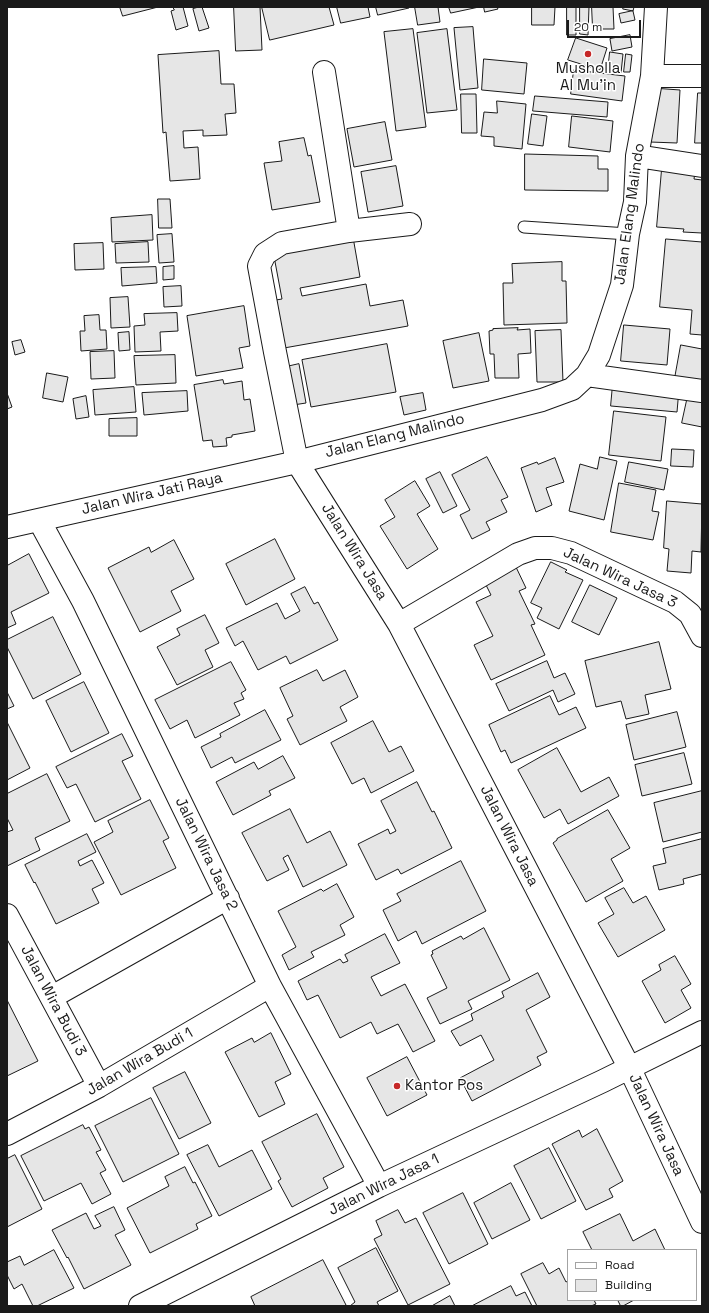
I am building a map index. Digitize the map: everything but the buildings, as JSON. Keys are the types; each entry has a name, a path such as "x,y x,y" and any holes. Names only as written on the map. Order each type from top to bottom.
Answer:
{"street":[{"name":"Jalan Elang Malindo","path":"297,462 542,400 572,389 587,375 599,355 622,285 628,234 635,202 637,156 652,76 656,7"},
{"path":"324,72 349,231"},
{"path":"652,76 702,76"},
{"path":"637,156 702,166"},
{"path":"297,462 259,266 265,254 282,243 349,231 410,224"},
{"path":"587,375 702,391"},
{"name":"Jalan Wira Jati Raya","path":"7,527 297,462"},
{"name":"Jalan Wira Jasa","path":"297,462 399,624 629,1067 702,1222"},
{"name":"Jalan Wira Jasa 2","path":"39,520 83,601 270,986 379,1186"},
{"name":"Jalan Wira Jasa 3","path":"399,624 518,554 535,548 552,548 571,553 675,602 690,614 702,636"},
{"path":"52,997 228,898"},
{"name":"Jalan Wira Budi 3","path":"7,915 99,1086"},
{"name":"Jalan Wira Budi 1","path":"7,1134 99,1086 270,986"},
{"path":"629,1067 702,1032"},
{"name":"Jalan Wira Jasa 1","path":"140,1306 379,1186 629,1067"}],"lane":[{"path":"524,227 628,234"}],"place":[{"name":"Musholla Al Mu'in","path":"588,54"},
{"name":"Kantor Pos","path":"397,1086"}]}
